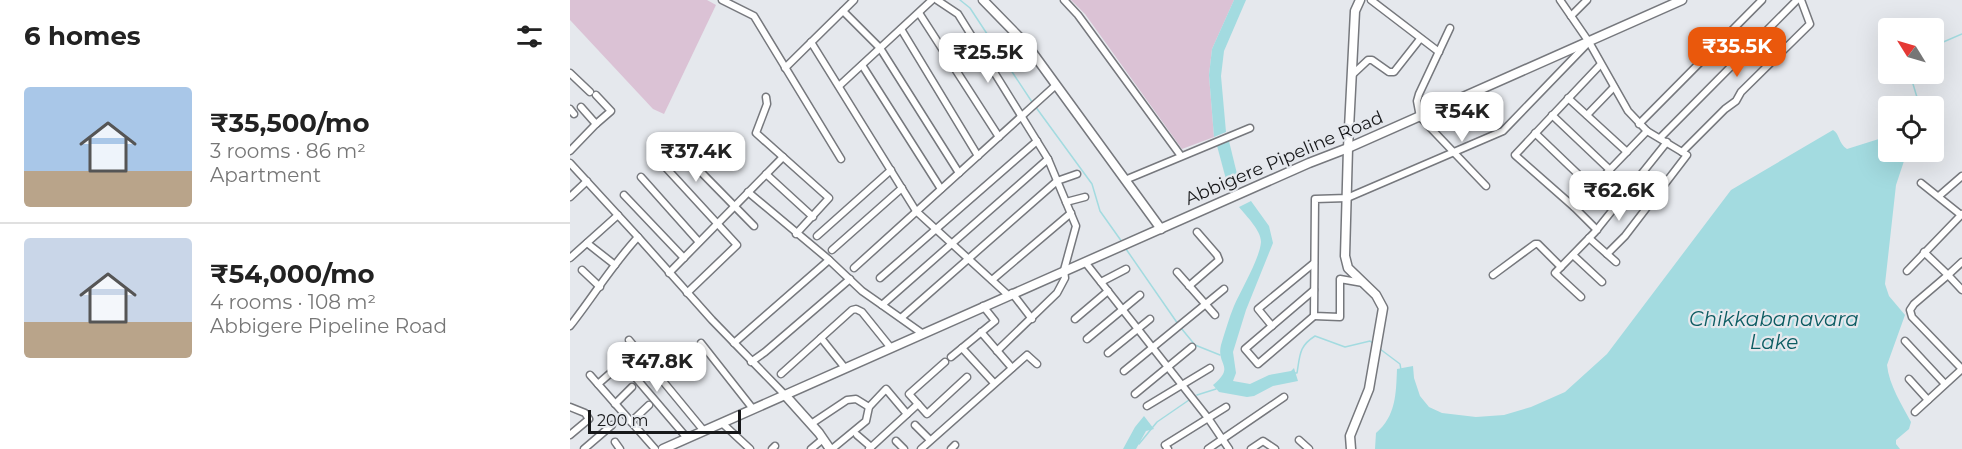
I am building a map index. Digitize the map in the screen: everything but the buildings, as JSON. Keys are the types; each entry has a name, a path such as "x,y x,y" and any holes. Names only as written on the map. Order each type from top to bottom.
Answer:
{"street":[{"path":"722,0 754,16 841,159"},
{"path":"785,68 854,0"},
{"path":"838,86 932,0"},
{"path":"937,0 958,14 1037,141 1048,159 1076,226 1064,270 1065,278 1057,293 997,351"},
{"path":"984,0 1027,45 1161,229"},
{"path":"1064,0 1078,15 1181,156"},
{"path":"1351,449 1350,436 1369,389 1383,312 1382,304 1376,295 1348,268 1346,263 1348,148 1355,10 1360,0"},
{"path":"1371,0 1439,52"},
{"path":"1560,0 1589,42 1628,111 1647,131 1687,155 1625,236 1607,254"},
{"path":"1571,16 1587,0"},
{"name":"Abbigere Pipeline Road","path":"663,449 1064,270 1420,117 1682,0"},
{"path":"1639,124 1762,0"},
{"path":"1660,138 1799,0 1810,24 1683,152"},
{"path":"843,11 880,48 959,173"},
{"path":"919,13 999,137"},
{"path":"1450,28 1417,101 1420,117 1486,186"},
{"path":"900,29 978,156"},
{"path":"1352,75 1368,60 1372,60 1389,72 1395,72 1420,39"},
{"path":"811,42 916,211 1010,294 1032,319"},
{"path":"1314,316 1315,199 1347,198 1503,130 1589,42"},
{"path":"862,65 941,189"},
{"path":"1597,230 1515,155 1600,65"},
{"path":"570,151 611,111 571,71"},
{"path":"854,268 1056,85"},
{"path":"1587,115 1614,87"},
{"path":"766,97 767,104 756,133 828,195 829,200 796,234"},
{"path":"1568,98 1627,152"},
{"path":"581,107 596,124"},
{"path":"1552,115 1610,170"},
{"path":"1125,180 1250,128"},
{"path":"1574,207 1647,131"},
{"path":"1535,133 1605,200"},
{"path":"880,278 1037,141"},
{"path":"1581,297 1555,273 1597,230 1667,142"},
{"path":"669,273 783,157"},
{"path":"657,158 737,245 687,293"},
{"path":"882,305 1048,159"},
{"path":"570,164 751,362 785,395 831,449 866,421 869,407 886,389 907,414"},
{"path":"698,169 754,226"},
{"path":"817,236 891,170"},
{"path":"766,174 813,217"},
{"path":"901,318 1057,181 1077,174"},
{"path":"1641,175 1660,192"},
{"path":"1939,196 1962,176"},
{"path":"641,177 699,242"},
{"path":"570,197 587,181"},
{"path":"1907,271 1961,214 1921,183"},
{"path":"832,250 902,188"},
{"path":"748,192 882,305 923,334"},
{"path":"624,195 684,258"},
{"path":"1066,202 1084,197"},
{"path":"992,280 1071,213"},
{"path":"570,258 618,215"},
{"path":"1189,286 1219,260 1197,232"},
{"path":"570,326 638,237"},
{"path":"1589,238 1616,262"},
{"path":"587,243 615,265"},
{"path":"1493,275 1535,244 1538,244 1561,267"},
{"path":"1924,252 1962,290"},
{"path":"1573,255 1602,282"},
{"path":"734,343 829,260"},
{"path":"1085,262 1168,366 1229,449"},
{"path":"1915,412 1962,369 1912,317 1910,310 1962,262"},
{"path":"1272,326 1258,309 1314,263"},
{"path":"1101,282 1126,269"},
{"path":"582,270 600,287"},
{"path":"1178,272 1215,315"},
{"path":"751,362 850,279"},
{"path":"1314,290 1245,349 1258,364 1314,316 1340,317 1340,279 1363,283"},
{"path":"1124,371 1224,289"},
{"path":"1075,319 1108,291"},
{"path":"1087,339 1140,295"},
{"path":"951,357 995,321 983,306"},
{"path":"781,374 852,310 856,309 862,312 891,348"},
{"path":"1108,353 1150,320"},
{"path":"981,332 1012,368"},
{"path":"821,338 845,368"},
{"path":"629,340 704,431"},
{"path":"1905,341 1945,384"},
{"path":"701,343 753,409"},
{"path":"1135,394 1192,347"},
{"path":"962,348 994,383"},
{"path":"921,449 1027,355 1038,364"},
{"path":"618,357 687,438"},
{"path":"945,362 909,394 927,414 968,377"},
{"path":"1148,406 1210,368"},
{"path":"598,384 614,370"},
{"path":"590,375 655,449"},
{"path":"1908,380 1928,400"},
{"path":"615,404 632,387"},
{"path":"1208,449 1284,397"},
{"path":"811,424 848,400 856,399 869,407"},
{"path":"857,435 870,448 918,404"},
{"path":"631,422 649,405"},
{"path":"1168,449 1165,445 1226,406"},
{"path":"570,407 585,413 589,419 570,435"},
{"path":"722,423 750,449"},
{"path":"584,449 612,425"},
{"path":"915,425 930,440"},
{"path":"811,449 823,439"},
{"path":"1299,440 1309,449"},
{"path":"896,441 904,449"},
{"path":"1251,449 1263,441 1275,449"},
{"path":"615,442 620,449"}],"shaded area":[{"path":"570,0 707,0 716,5 664,114 653,109 570,20"},
{"path":"1071,0 1234,0 1212,49 1209,75 1214,137 1182,149 1085,14"}],"water":[{"path":"1234,0 1246,0 1224,51 1221,76 1226,132 1214,137 1209,75 1212,49"},
{"name":"Chikkabanavara Lake","path":"1833,130 1847,149 1878,139 1878,162 1904,162 1896,185 1885,284 1889,296 1905,315 1887,365 1893,387 1911,422 1909,429 1896,440 1900,449 1375,449 1376,433 1388,419 1394,404 1397,369 1413,366 1420,396 1429,407 1442,413 1476,417 1504,415 1531,407 1565,392 1607,354 1731,190"},
{"path":"1228,137 1238,178 1227,183 1216,142"},
{"path":"1251,201 1269,226 1273,243 1246,310 1233,352 1236,373 1233,381 1250,384 1269,375 1291,371 1294,368 1298,381 1273,386 1254,396 1247,397 1219,392 1213,385 1223,374 1224,365 1220,352 1229,320 1260,249 1259,233 1239,207"},
{"path":"1144,416 1154,429 1146,431 1136,449 1123,449 1135,427"}],"waterway":[{"path":"960,0 970,8 1032,102"},
{"path":"1944,42 1962,34"},
{"path":"1913,84 1917,96"},
{"path":"1035,106 1092,184 1100,211 1122,242"},
{"path":"1126,249 1178,324"},
{"path":"1181,328 1195,345 1220,355"},
{"path":"1294,373 1297,373 1303,347 1315,336 1345,347 1370,341 1374,344"},
{"path":"1380,349 1400,364 1401,370"},
{"path":"1197,395 1216,389"},
{"path":"1139,444 1157,422 1189,400"}]}
